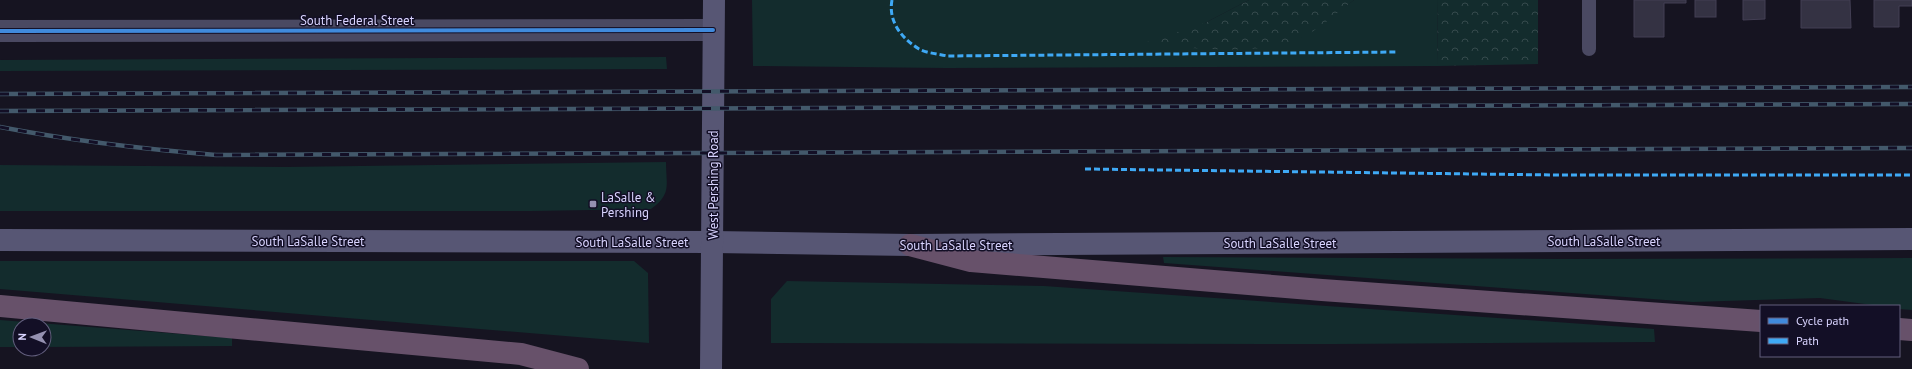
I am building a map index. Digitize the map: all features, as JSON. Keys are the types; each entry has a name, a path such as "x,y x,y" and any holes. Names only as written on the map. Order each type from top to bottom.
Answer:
{"highway":[{"path":"910,245 979,262 1353,293 1760,321"},
{"path":"0,306 521,354 578,369"},
{"path":"1900,329 1912,330"}],"main road":[{"name":"West Pershing Road","path":"711,369 714,0"},
{"name":"South LaSalle Street","path":"0,240 713,242 910,245 1912,239"}],"street":[{"name":"South Federal Street","path":"0,30 714,30"}],"lane":[{"path":"1589,0 1590,49"}],"green space":[{"path":"752,0 1249,0 1205,23 1300,38 1354,0 1438,0 1437,66 946,68 753,66"},
{"path":"1249,0 1354,0 1306,36 1282,45 1263,48 1222,49 1141,44 1205,23"},
{"path":"1438,0 1538,0 1538,64 1437,66"},
{"path":"666,57 667,69 0,71 0,60"},
{"path":"666,162 667,183 665,194 658,204 651,209 532,211 0,211 0,165 286,167"},
{"path":"1163,257 1562,259 1912,258 1912,310 1900,309 1900,305 1872,305 1820,298 1693,302 1164,263"},
{"path":"0,261 634,261 648,273 649,343 0,289"},
{"path":"787,281 1044,286 1654,329 1655,342 1336,344 771,343 771,299"},
{"path":"0,320 12,321 12,347 0,347"},
{"path":"52,324 232,338 232,346 52,347"}],"building":[{"path":"1634,0 1686,0 1686,3 1664,3 1664,37 1634,37"},
{"path":"1695,0 1716,0 1716,17 1695,17"},
{"path":"1743,0 1765,0 1765,19 1743,20"},
{"path":"1801,0 1850,0 1851,28 1801,28"},
{"path":"1874,0 1912,0 1912,6 1899,6 1899,27 1874,27"}],"railway":[{"path":"0,94 1912,87"},
{"path":"0,111 1912,104"},
{"path":"0,127 108,144 216,155 1912,148"}],"marked path":[{"path":"892,0 892,15 901,34 919,49 947,56 1398,52"},
{"path":"1085,169 1554,175 1912,175"}],"cycle path":[{"path":"0,31 713,30"}],"place":[{"name":"LaSalle & Pershing","path":"593,204"}]}
